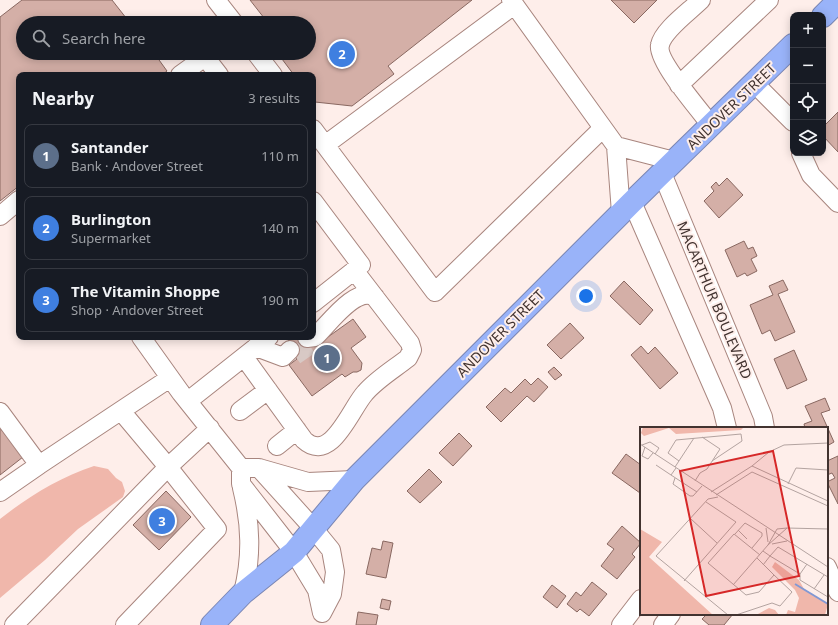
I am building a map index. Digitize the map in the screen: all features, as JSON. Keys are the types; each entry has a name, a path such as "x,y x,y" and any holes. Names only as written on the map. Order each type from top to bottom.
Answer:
{"highway":[{"path":"826,13 838,1"},
{"name":"ANDOVER STREET","path":"212,625 243,594 294,552 354,480 626,208 790,48"}],"street":[{"path":"216,0 229,16"},
{"path":"701,0 665,34 659,46 661,55 679,85 711,125"},
{"path":"679,85 769,0"},
{"path":"325,145 513,2 616,146 626,208 722,408 727,427"},
{"path":"184,72 200,60"},
{"path":"208,60 217,72"},
{"path":"261,60 271,72"},
{"path":"754,83 791,120"},
{"path":"316,133 435,292 603,128"},
{"path":"616,146 668,167"},
{"path":"803,156 811,175 838,203"},
{"name":"MACARTHUR BOULEVARD","path":"668,167 766,427"},
{"path":"0,216 16,203"},
{"path":"316,205 361,265 316,301"},
{"path":"256,347 268,390 307,443 316,446 326,444 341,430 364,393 411,354 412,350 410,343 354,270"},
{"path":"316,335 356,298 365,294 375,297"},
{"path":"143,340 170,378 247,473 317,590 320,619"},
{"path":"188,401 256,347"},
{"path":"256,347 289,354"},
{"path":"0,492 170,378"},
{"path":"240,411 268,390"},
{"path":"121,410 217,528 125,625"},
{"path":"0,412 39,465"},
{"path":"14,625 168,466 210,428"},
{"path":"277,446 297,430"},
{"path":"247,473 308,482 354,480"},
{"path":"247,473 314,528 331,550 335,572 332,594 320,619"},
{"path":"243,594 251,547 247,473"},
{"path":"828,569 838,592"},
{"path":"621,625 640,600"},
{"path":"663,625 670,615"}],"shaded area":[{"path":"94,466 108,469 122,482 125,491 123,497 78,529 45,560 0,598 0,519 45,488"}],"building":[{"path":"22,0 112,0 125,16 16,16 16,60 159,60 167,71 16,72 16,188 0,201 0,17"},
{"path":"250,0 472,0 388,66 394,74 352,106 316,102 316,72 292,72 283,60 316,60 316,16 263,16"},
{"path":"611,0 657,0 634,23"},
{"path":"838,112 838,152 826,139 826,124"},
{"path":"727,178 743,195 719,218 704,201 714,191 711,187 716,182 719,186"},
{"path":"744,241 748,249 753,247 757,256 751,259 757,271 747,276 745,273 737,277 725,250"},
{"path":"783,280 788,290 778,294 795,332 775,341 770,330 762,334 750,305 773,295 769,286"},
{"path":"624,281 653,310 640,325 610,296"},
{"path":"353,319 366,337 351,348 362,363 361,370 353,372 345,377 342,374 312,396 289,365 297,359 285,343 290,340 309,340 314,347"},
{"path":"570,323 584,338 561,359 547,345"},
{"path":"641,346 648,354 655,347 678,373 660,389 631,355"},
{"path":"794,350 807,380 787,389 774,359"},
{"path":"554,367 562,375 555,380 548,372"},
{"path":"538,378 548,387 534,402 527,396 501,422 486,407 505,388 511,393 525,379 531,385"},
{"path":"825,398 830,410 821,413 827,427 805,427 804,424 812,421 805,406"},
{"path":"0,428 23,457 0,475"},
{"path":"828,429 834,442 828,445"},
{"path":"459,433 472,446 453,466 439,453"},
{"path":"626,454 640,464 640,493 612,473"},
{"path":"838,456 838,504 828,484 828,482 835,478 832,473 828,475 828,461"},
{"path":"429,469 442,482 420,503 407,491"},
{"path":"166,491 191,517 159,550 133,525"},
{"path":"622,526 640,542 632,554 635,557 617,579 601,566 614,549 607,544"},
{"path":"383,541 393,543 386,578 366,574 372,548 381,550"},
{"path":"592,582 607,594 589,616 580,609 577,612 567,604 576,592 581,596"},
{"path":"552,585 566,596 557,608 543,597"},
{"path":"382,599 391,601 389,610 380,608"},
{"path":"358,612 378,615 376,625 356,625"},
{"path":"706,615 732,615 724,625 709,625 702,619"}],"tunnel":[{"path":"295,356 312,344"}],"place":[{"name":"Burlington","path":"342,54"},
{"name":"Santander","path":"327,358"},
{"name":"The Vitamin Shoppe","path":"162,521"}]}
